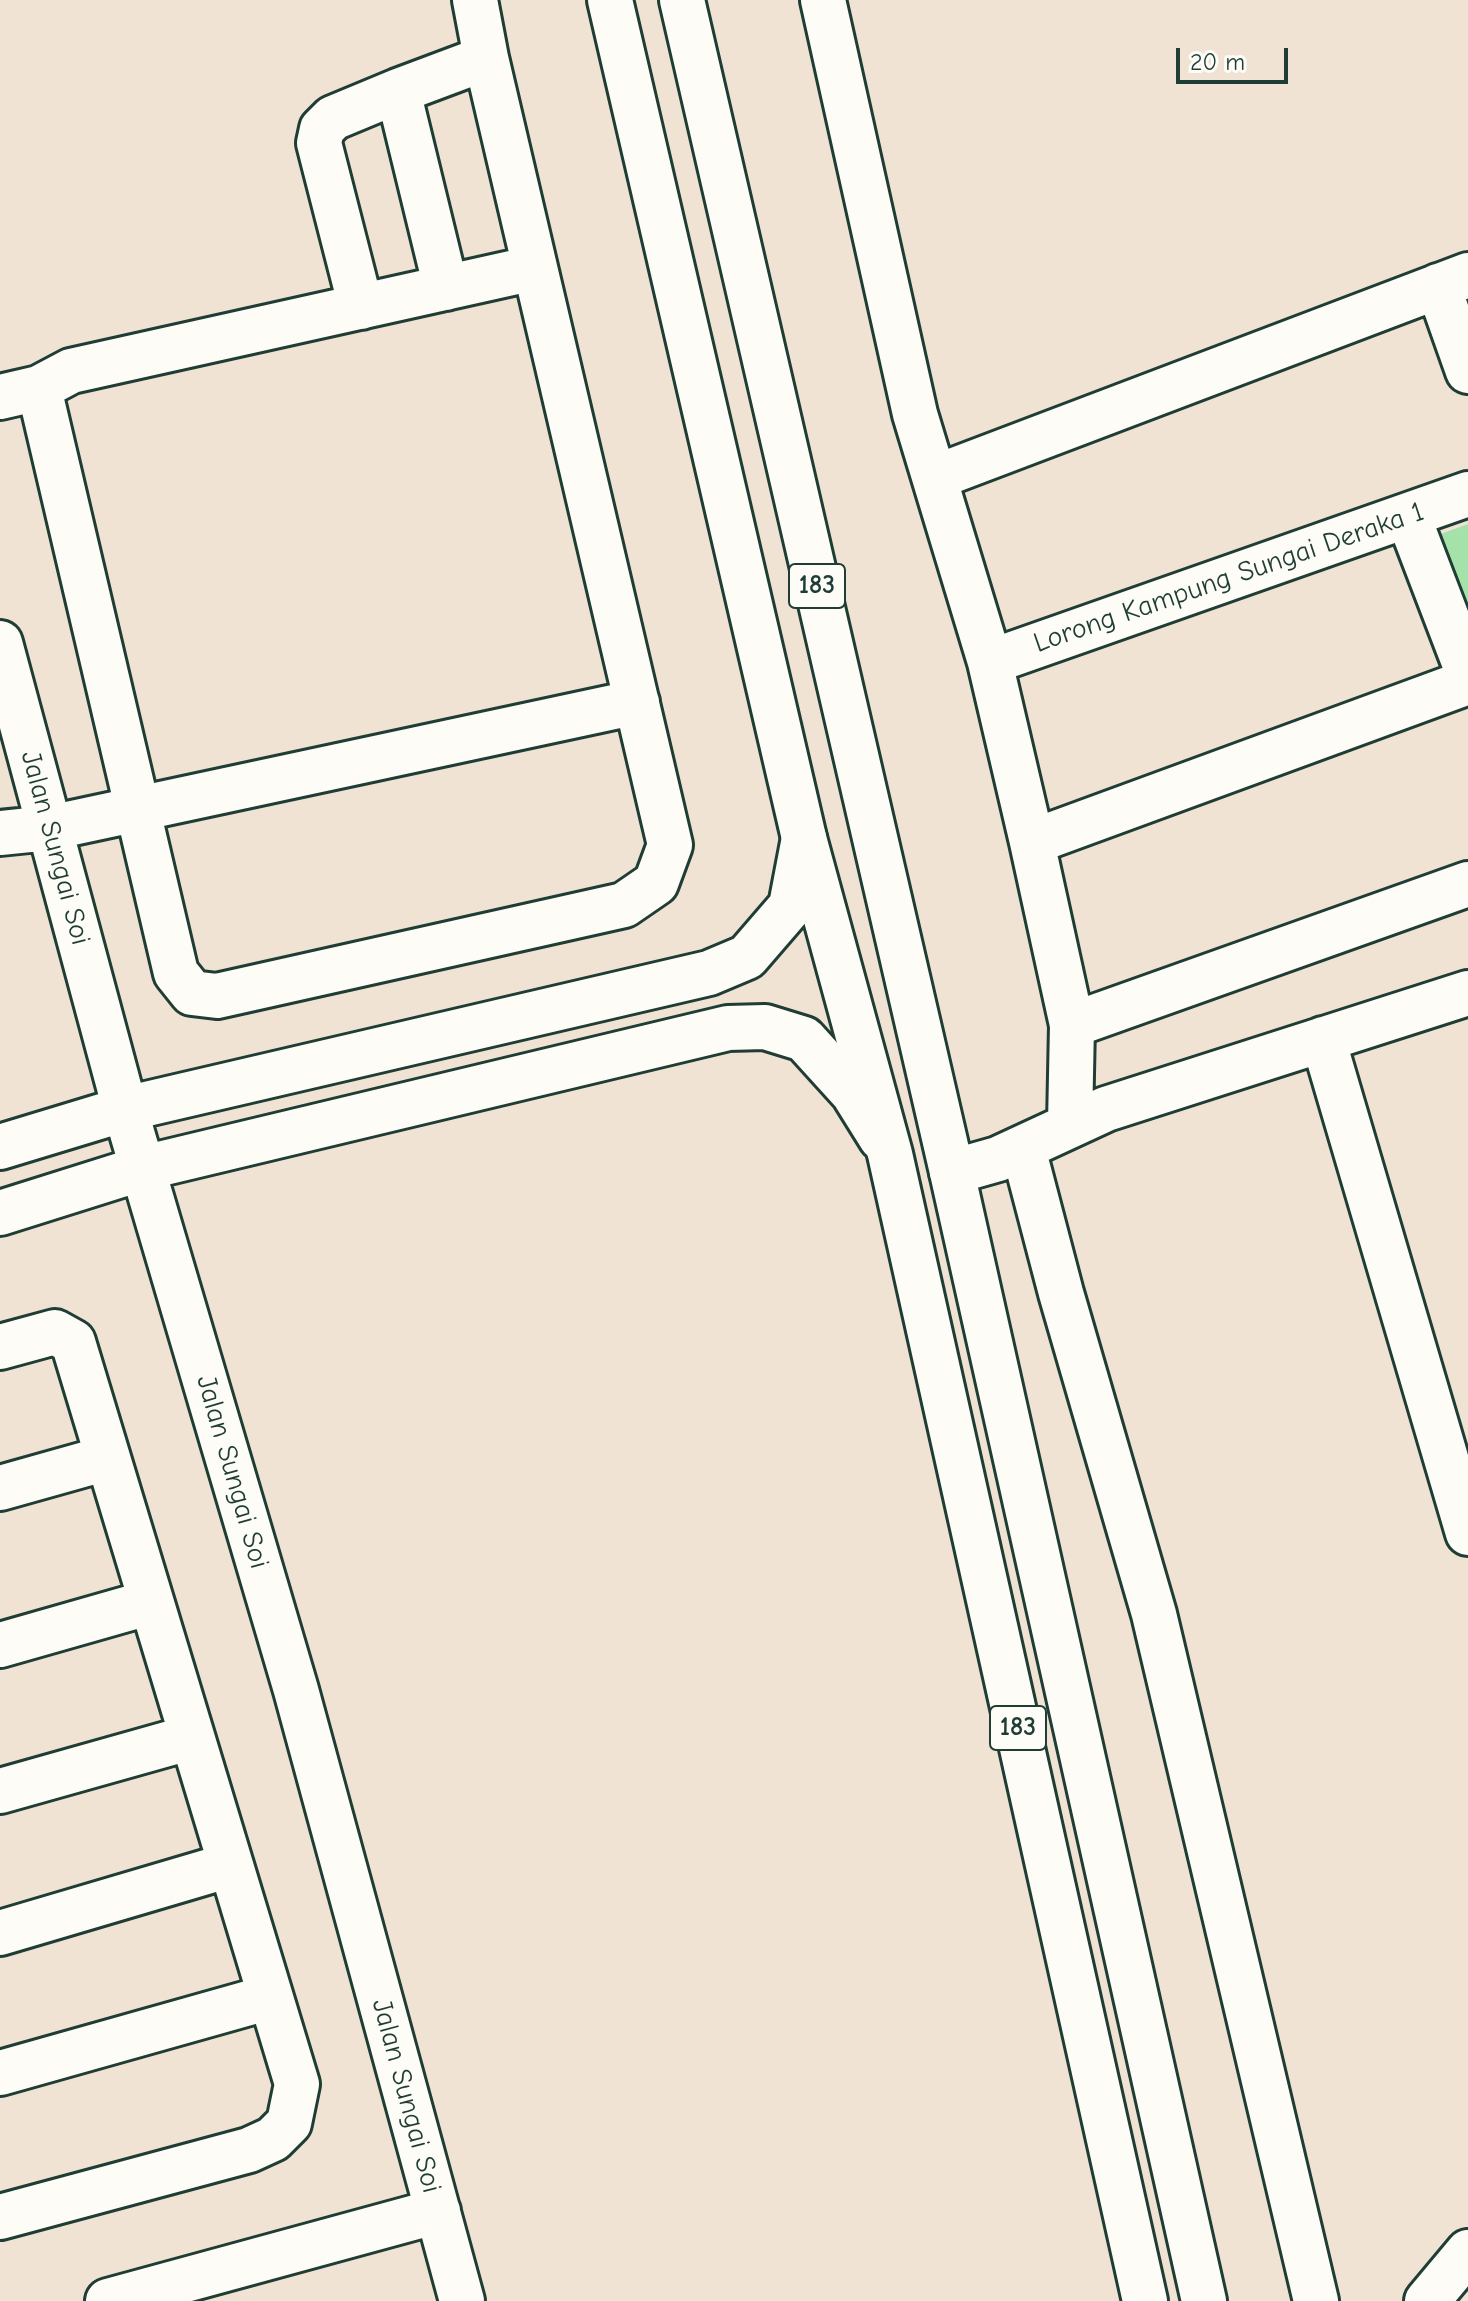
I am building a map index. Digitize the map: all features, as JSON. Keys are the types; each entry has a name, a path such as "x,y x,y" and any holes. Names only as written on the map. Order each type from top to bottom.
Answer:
{"main road":[{"path":"475,0 534,268 670,845 656,883 624,905 232,993 217,996 192,993 176,973 139,808 20,392 71,371 534,268"},
{"name":"183","path":"610,0 804,838 890,1154 1145,2301"},
{"name":"183","path":"682,0 952,1172 1204,2301"},
{"path":"823,0 915,414 990,662 1032,842 1072,1025 1070,1124"},
{"path":"361,307 319,143 322,129 333,118 486,58"},
{"path":"398,91 446,288"},
{"path":"936,477 1453,280 1468,371"},
{"name":"Lorong Kampung Sungai Deraka 1","path":"990,662 1468,494"},
{"path":"1408,516 1468,673"},
{"name":"Jalan Sungai Soi","path":"0,643 125,1109 296,1690 462,2301"},
{"path":"1032,842 1468,682"},
{"path":"0,833 49,828 637,702"},
{"path":"0,1147 125,1109 709,973 747,957 791,906 804,838"},
{"path":"1072,1025 1468,884"},
{"path":"952,1172 998,1159 1106,1109 1468,993"},
{"path":"0,1213 143,1168 728,1028 765,1027 804,1039 853,1093 890,1154"},
{"path":"1323,1039 1468,1533"},
{"path":"1023,1148 1061,1293 1154,1614 1316,2301"},
{"path":"0,1347 55,1332 73,1342 297,2084 289,2123 273,2139 249,2150 0,2217"},
{"path":"0,1488 107,1458"},
{"path":"0,1645 151,1602"},
{"path":"0,1791 192,1737"},
{"path":"0,1933 230,1865"},
{"path":"0,2073 270,1997"},
{"path":"108,2301 438,2211"},
{"path":"1427,2301 1468,2252"}],"green space":[{"path":"1468,524 1468,621 1435,536"}]}
